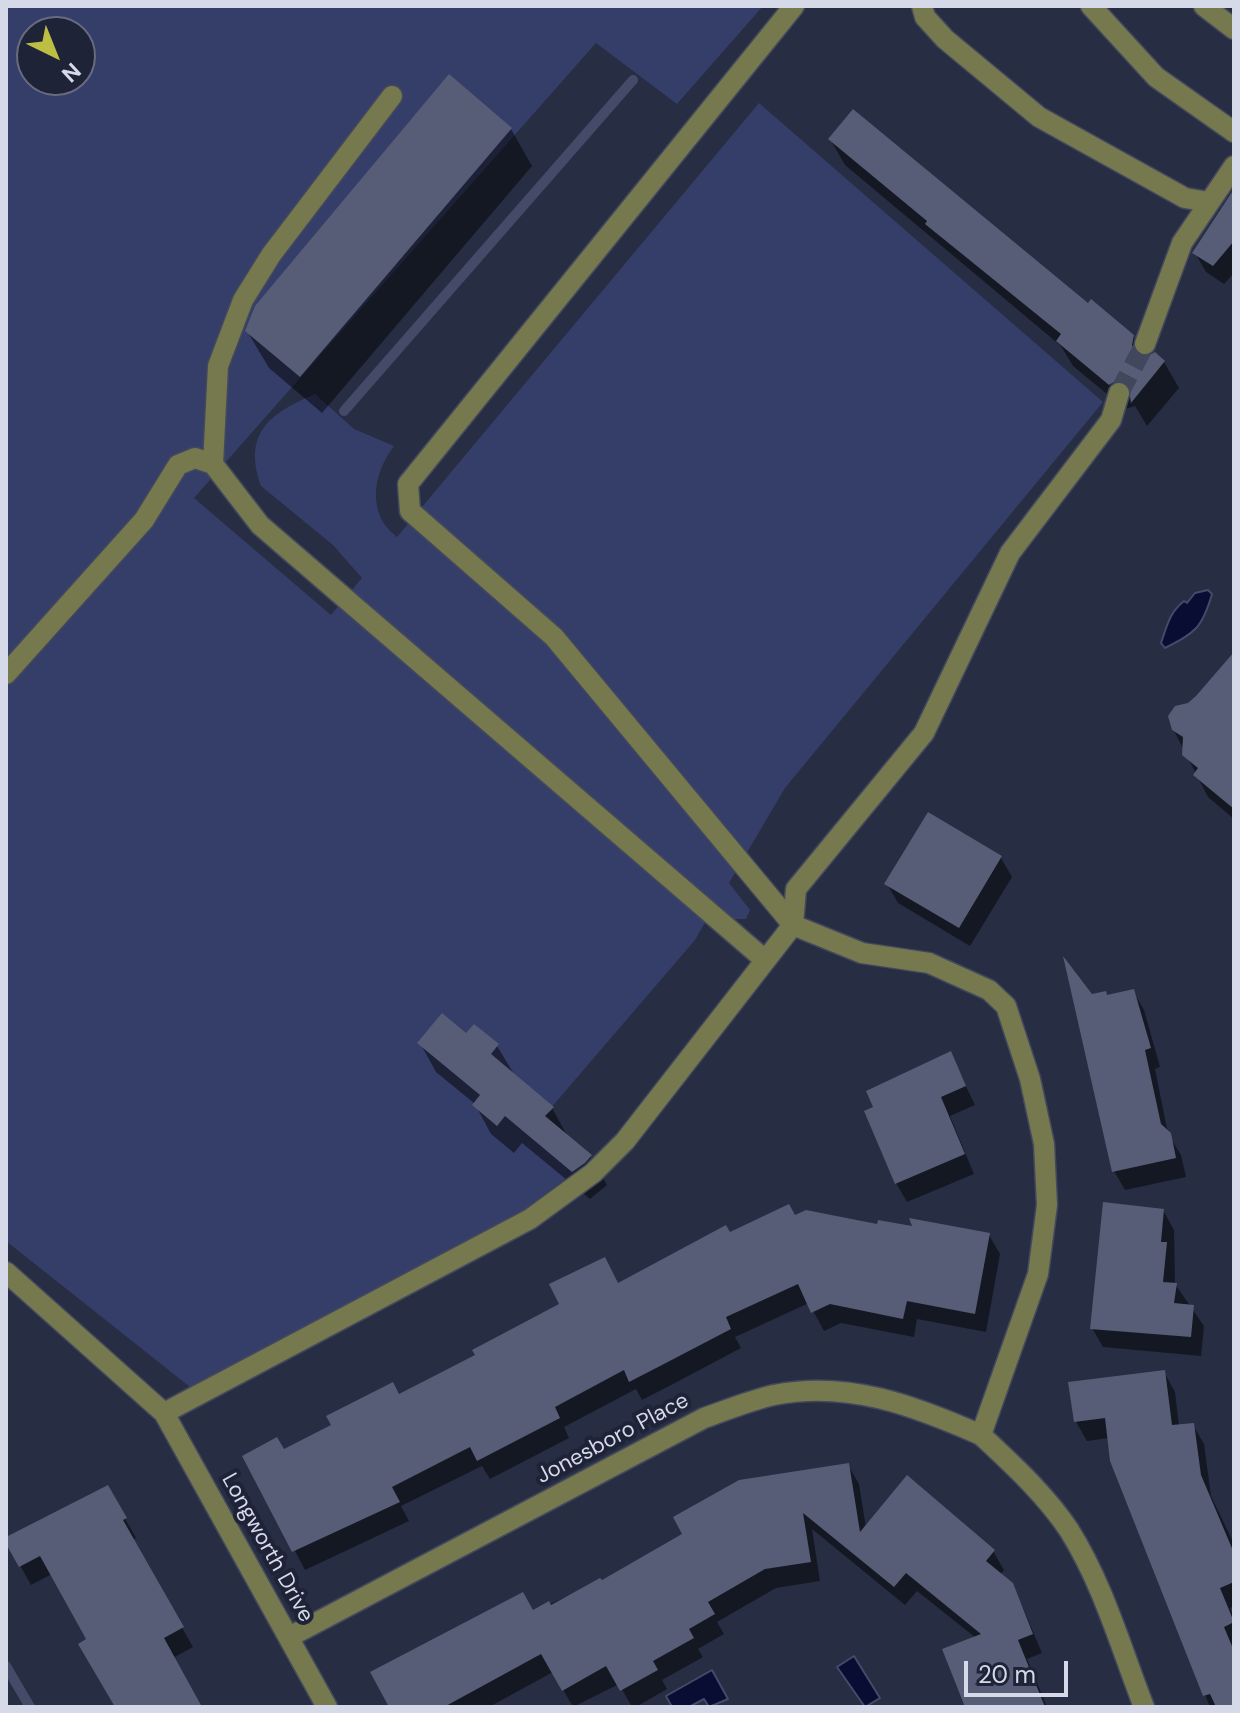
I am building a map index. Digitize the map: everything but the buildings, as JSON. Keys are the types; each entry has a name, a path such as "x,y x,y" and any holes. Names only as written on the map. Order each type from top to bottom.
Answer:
{"street":[{"path":"794,6 408,484 410,511 554,637 793,925 862,953 929,963 989,990 1006,1006 1030,1079 1044,1144 1047,1205 1038,1274 981,1435"},
{"path":"922,6 925,17 945,39 1039,117 1185,198 1209,202"},
{"path":"1091,6 1156,77 1234,132"},
{"path":"1204,6 1234,29"},
{"path":"213,464 218,366 243,300 271,255 392,96"},
{"path":"1145,344 1182,243 1234,166"},
{"path":"164,1413 530,1219 593,1173 625,1141 793,925 796,889 924,733 1010,553 1111,420 1119,393"},
{"path":"6,674 144,520 178,465 195,458 213,464 260,525 765,960"},
{"name":"Longworth Drive","path":"6,1272 164,1413 327,1707"},
{"name":"Jonesboro Place","path":"289,1637 704,1418 775,1395 844,1390 913,1405 981,1435 1030,1481 1069,1530 1100,1591 1144,1707"}],"shaded area":[{"path":"6,6 763,6 677,104 596,43 194,498 331,615 362,578 333,545 261,486 255,452 264,427 285,409 315,394 354,429 394,446 381,468 376,493 380,517 397,537 759,103 1103,402 785,788 729,883 750,910 746,919 729,919 714,907 695,940 544,1116 593,1158 525,1209 190,1387 6,1241"},
{"path":"1208,590 1212,594 1201,622 1191,633 1165,648 1161,643 1175,610 1184,601 1187,603 1195,593"},
{"path":"854,1656 880,1698 865,1707 837,1667"},
{"path":"712,1670 728,1699 709,1707 704,1699 689,1707 672,1707 666,1696"}],"waterway":[{"path":"344,411 633,80"},
{"path":"6,1666 30,1707"}],"tunnel":[{"path":"1119,393 1145,344"}]}
